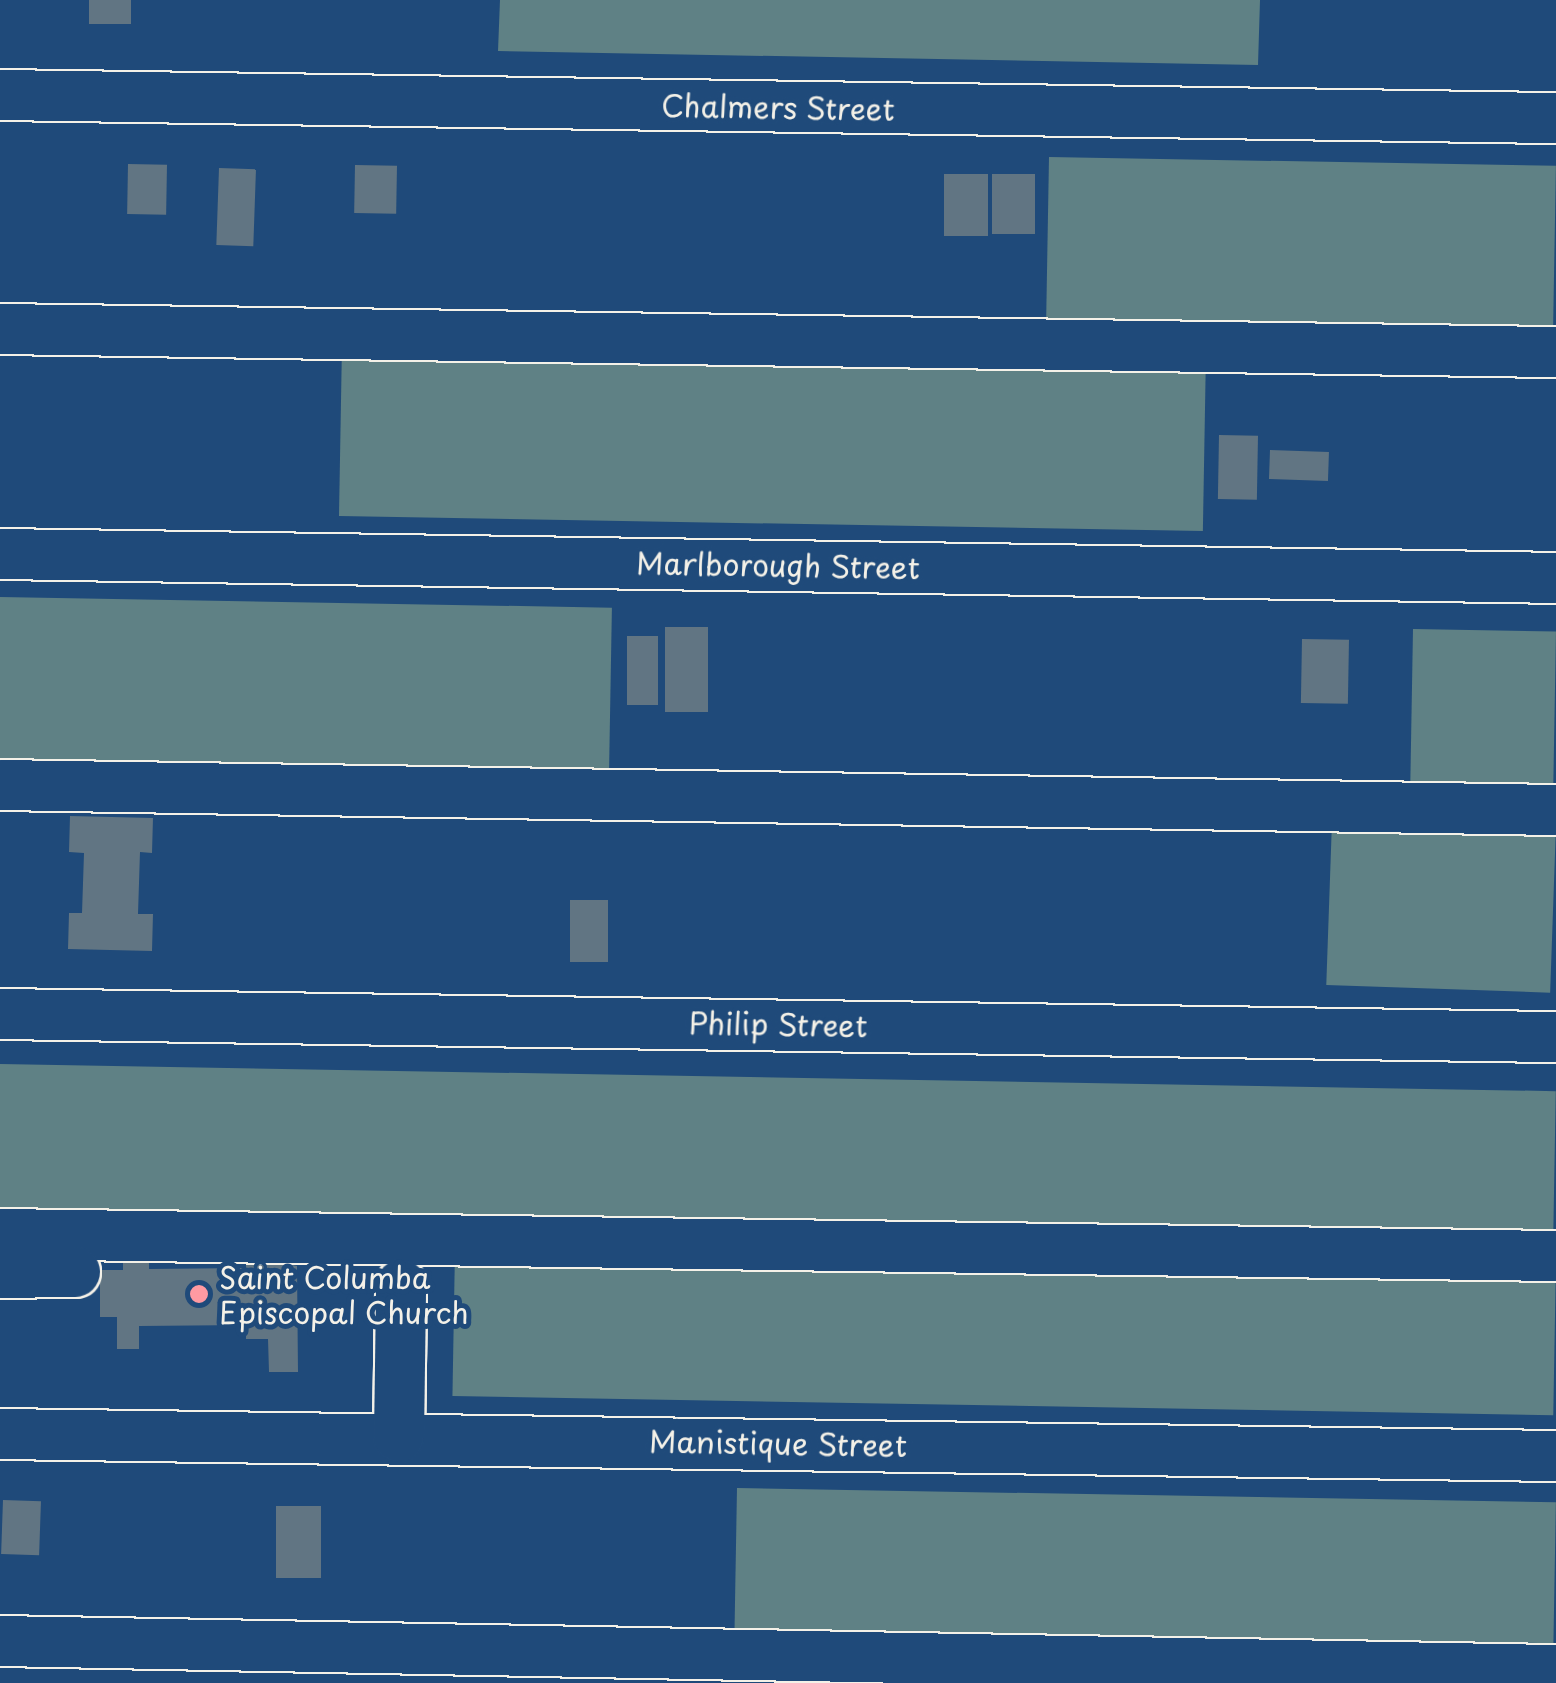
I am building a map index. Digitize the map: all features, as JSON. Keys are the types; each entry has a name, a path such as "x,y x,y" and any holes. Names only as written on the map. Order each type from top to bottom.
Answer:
{"street":[{"name":"Chalmers Street","path":"0,95 1556,118"},
{"path":"0,329 1556,352"},
{"name":"Marlborough Street","path":"0,554 1556,578"},
{"path":"0,784 1556,810"},
{"name":"Philip Street","path":"0,1014 1556,1037"},
{"path":"0,1234 1556,1256"},
{"path":"0,1273 75,1272"},
{"path":"399,1437 401,1285"},
{"name":"Manistique Street","path":"0,1434 1556,1456"},
{"path":"0,1641 1556,1670"}],"green space":[{"path":"500,0 1260,0 1258,65 498,51"},
{"path":"1049,157 1556,166 1553,348 1046,339"},
{"path":"342,344 1206,359 1203,531 339,516"},
{"path":"0,597 612,608 609,782 0,771"},
{"path":"1413,629 1556,631 1553,801 1410,799"},
{"path":"1332,821 1556,829 1550,993 1326,985"},
{"path":"0,1064 1556,1091 1553,1254 0,1227"},
{"path":"455,1249 1556,1268 1553,1415 452,1396"},
{"path":"737,1488 1556,1502 1553,1643 735,1629"}],"building":[{"path":"89,0 131,0 131,24 89,24"},
{"path":"128,164 167,165 166,215 127,214"},
{"path":"355,165 397,166 396,214 354,213"},
{"path":"219,168 256,169 253,246 216,245"},
{"path":"944,174 988,174 988,236 944,236"},
{"path":"992,174 1035,174 1035,234 992,234"},
{"path":"1219,435 1258,436 1257,500 1218,499"},
{"path":"1270,450 1329,452 1328,481 1269,479"},
{"path":"665,627 708,627 708,712 665,712"},
{"path":"627,636 658,636 658,705 627,705"},
{"path":"1302,639 1349,640 1348,704 1301,703"},
{"path":"70,816 153,818 152,853 140,852 138,914 153,914 152,951 68,949 69,913 82,913 84,853 69,852"},
{"path":"570,900 608,900 608,962 570,962"},
{"name":"Saint Columba Episcopal Church","path":"123,1246 149,1246 149,1269 246,1268 246,1256 297,1266 298,1372 269,1372 268,1339 246,1339 246,1325 139,1326 139,1349 117,1349 117,1317 100,1317 100,1270 123,1270"},
{"path":"3,1500 41,1501 39,1555 1,1554"},
{"path":"276,1506 321,1506 321,1578 276,1578"}],"place":[{"name":"Saint Columba Episcopal Church","path":"199,1294"}]}
